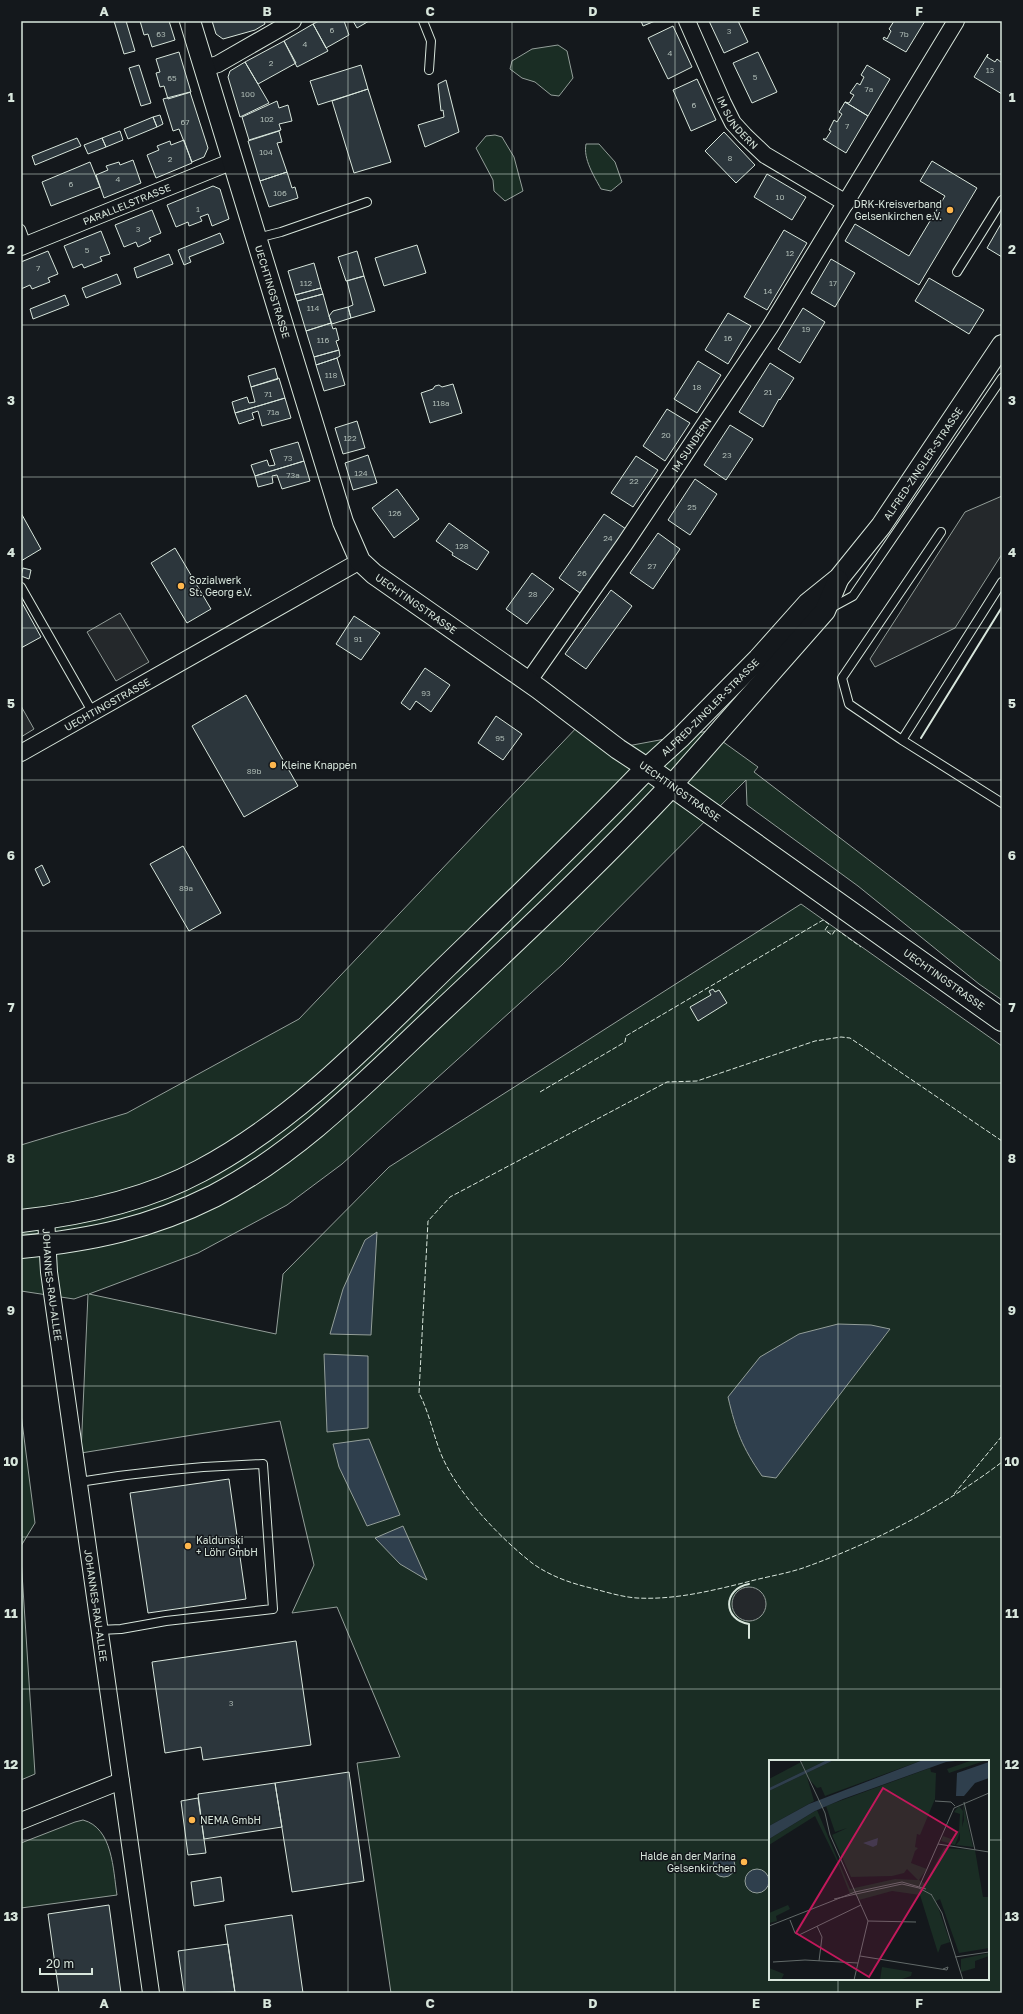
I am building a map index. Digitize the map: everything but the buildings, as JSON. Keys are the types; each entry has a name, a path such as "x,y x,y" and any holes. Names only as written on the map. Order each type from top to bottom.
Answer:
{"main road":[{"name":"UECHTINGSTRASSE","path":"647,768 1002,1020"},
{"path":"21,1221 46,1218 103,1206 169,1185 199,1172 264,1132 343,1068 647,768"},
{"path":"21,1247 93,1238 138,1227 180,1212 214,1196 250,1176 281,1154 354,1093 488,968 672,785"}],"street":[{"name":"UECHTINGSTRASSE","path":"190,21 342,522 360,560 374,574 647,768"},
{"path":"204,68 218,64 293,21"},
{"name":"IM SUNDERN","path":"686,21 723,103 734,122 745,136 765,155 846,203"},
{"name":"IM SUNDERN","path":"528,682 624,545 754,352 956,21"},
{"name":"PARALLELSTRASSE","path":"24,246 233,161"},
{"name":"ALFRED-ZINGLER-STRASSE","path":"647,768 681,737 758,659 808,603 839,578 881,526 1002,345"},
{"name":"UECHTINGSTRASSE","path":"22,751 93,713 360,560"},
{"name":"ALFRED-ZINGLER-STRASSE","path":"672,785 825,611 839,578"},
{"name":"JOHANNES-RAU-ALLEE","path":"46,1218 49,1272 151,1993"},
{"path":"21,1821 121,1781"}],"lane":[{"path":"422,21 431,41 429,70"},
{"path":"957,272 1002,200"},
{"path":"257,238 281,232 367,202"},
{"path":"21,229 24,246"},
{"path":"825,611 853,596 1002,378"},
{"path":"941,532 842,678 849,704 902,740 1002,803"},
{"path":"902,740 1002,582"},
{"path":"21,587 93,713"},
{"path":"79,1482 125,1474 262,1464 273,1608 166,1621 121,1629 99,1630"}],"green space":[{"path":"558,45 567,51 573,78 559,96 551,95 535,82 522,78 510,69 512,61 532,49"},
{"path":"495,135 502,137 514,157 523,191 505,201 494,191 493,180 476,148 486,136"},
{"path":"586,144 599,144 615,162 622,182 611,191 601,189 595,179 586,156"},
{"path":"580,724 622,747 708,731 758,767 754,772 1002,962 1002,1000 979,984 858,886 747,805 746,780 562,965 342,1164 287,1205 198,1253 89,1294 276,1334 283,1274 389,1167 801,904 1002,1046 1002,1993 391,1993 357,1763 400,1757 337,1607 292,1613 314,1565 280,1421 81,1453 88,1294 74,1299 21,1291 21,1145 127,1113 299,1019"},
{"path":"21,1414 35,1523 21,1546"},
{"path":"21,1558 35,1774 21,1780"},
{"path":"83,1820 93,1824 106,1841 110,1851 117,1895 21,1908 21,1843"}],"shaded area":[{"path":"1002,496 1002,554 955,628 875,667 870,659 965,512"},
{"path":"120,613 149,662 116,681 87,632"},
{"path":"21,706 34,729 21,737"},
{"path":"746,1587 752,1587 756,1588 763,1594 766,1604 765,1611 759,1618 752,1621 746,1621 742,1620 735,1614 732,1607 732,1601 733,1597 739,1590"}],"water":[{"path":"377,1232 371,1335 330,1334 343,1289 365,1240"},
{"path":"838,1324 871,1325 890,1329 776,1478 762,1476 749,1456 740,1438 728,1397 760,1357 799,1334"},
{"path":"324,1354 368,1356 368,1428 327,1432"},
{"path":"369,1439 400,1515 367,1526 339,1467 333,1444"},
{"path":"403,1526 427,1580 400,1564 375,1538"},
{"path":"724,1855 732,1858 735,1866 732,1874 724,1877 716,1874 713,1866 716,1858"},
{"path":"757,1869 762,1870 768,1876 768,1886 762,1892 757,1893 752,1892 746,1886 745,1881 746,1876 752,1870"}],"fence":[{"path":"540,1092 625,1042 626,1036 823,920 829,924 825,930 832,935 836,929 861,947"},
{"path":"1002,1141 850,1038 841,1037 815,1041 697,1081 667,1082 450,1197 428,1221 419,1393 448,1469 468,1499 506,1540 532,1563 553,1575 583,1586 637,1598 665,1598 720,1589 803,1568 855,1547 932,1509 1002,1462"},
{"path":"954,1494 1002,1436"}],"wall":[{"path":"921,738 1002,607"},
{"path":"749,1584 740,1587 734,1592 730,1598 729,1604 730,1611 734,1617 749,1624 749,1638"}],"place":[{"name":"DRK-Kreisverband Gelsenkirchen e.V.","path":"950,210"},
{"name":"Sozialwerk St. Georg e.V.","path":"181,586"},
{"name":"Kleine Knappen","path":"273,765"},
{"name":"Kaldunski + Löhr GmbH","path":"188,1546"},
{"name":"NEMA GmbH","path":"192,1820"},
{"name":"Halde an der Marina Gelsenkirchen","path":"744,1862"}]}
